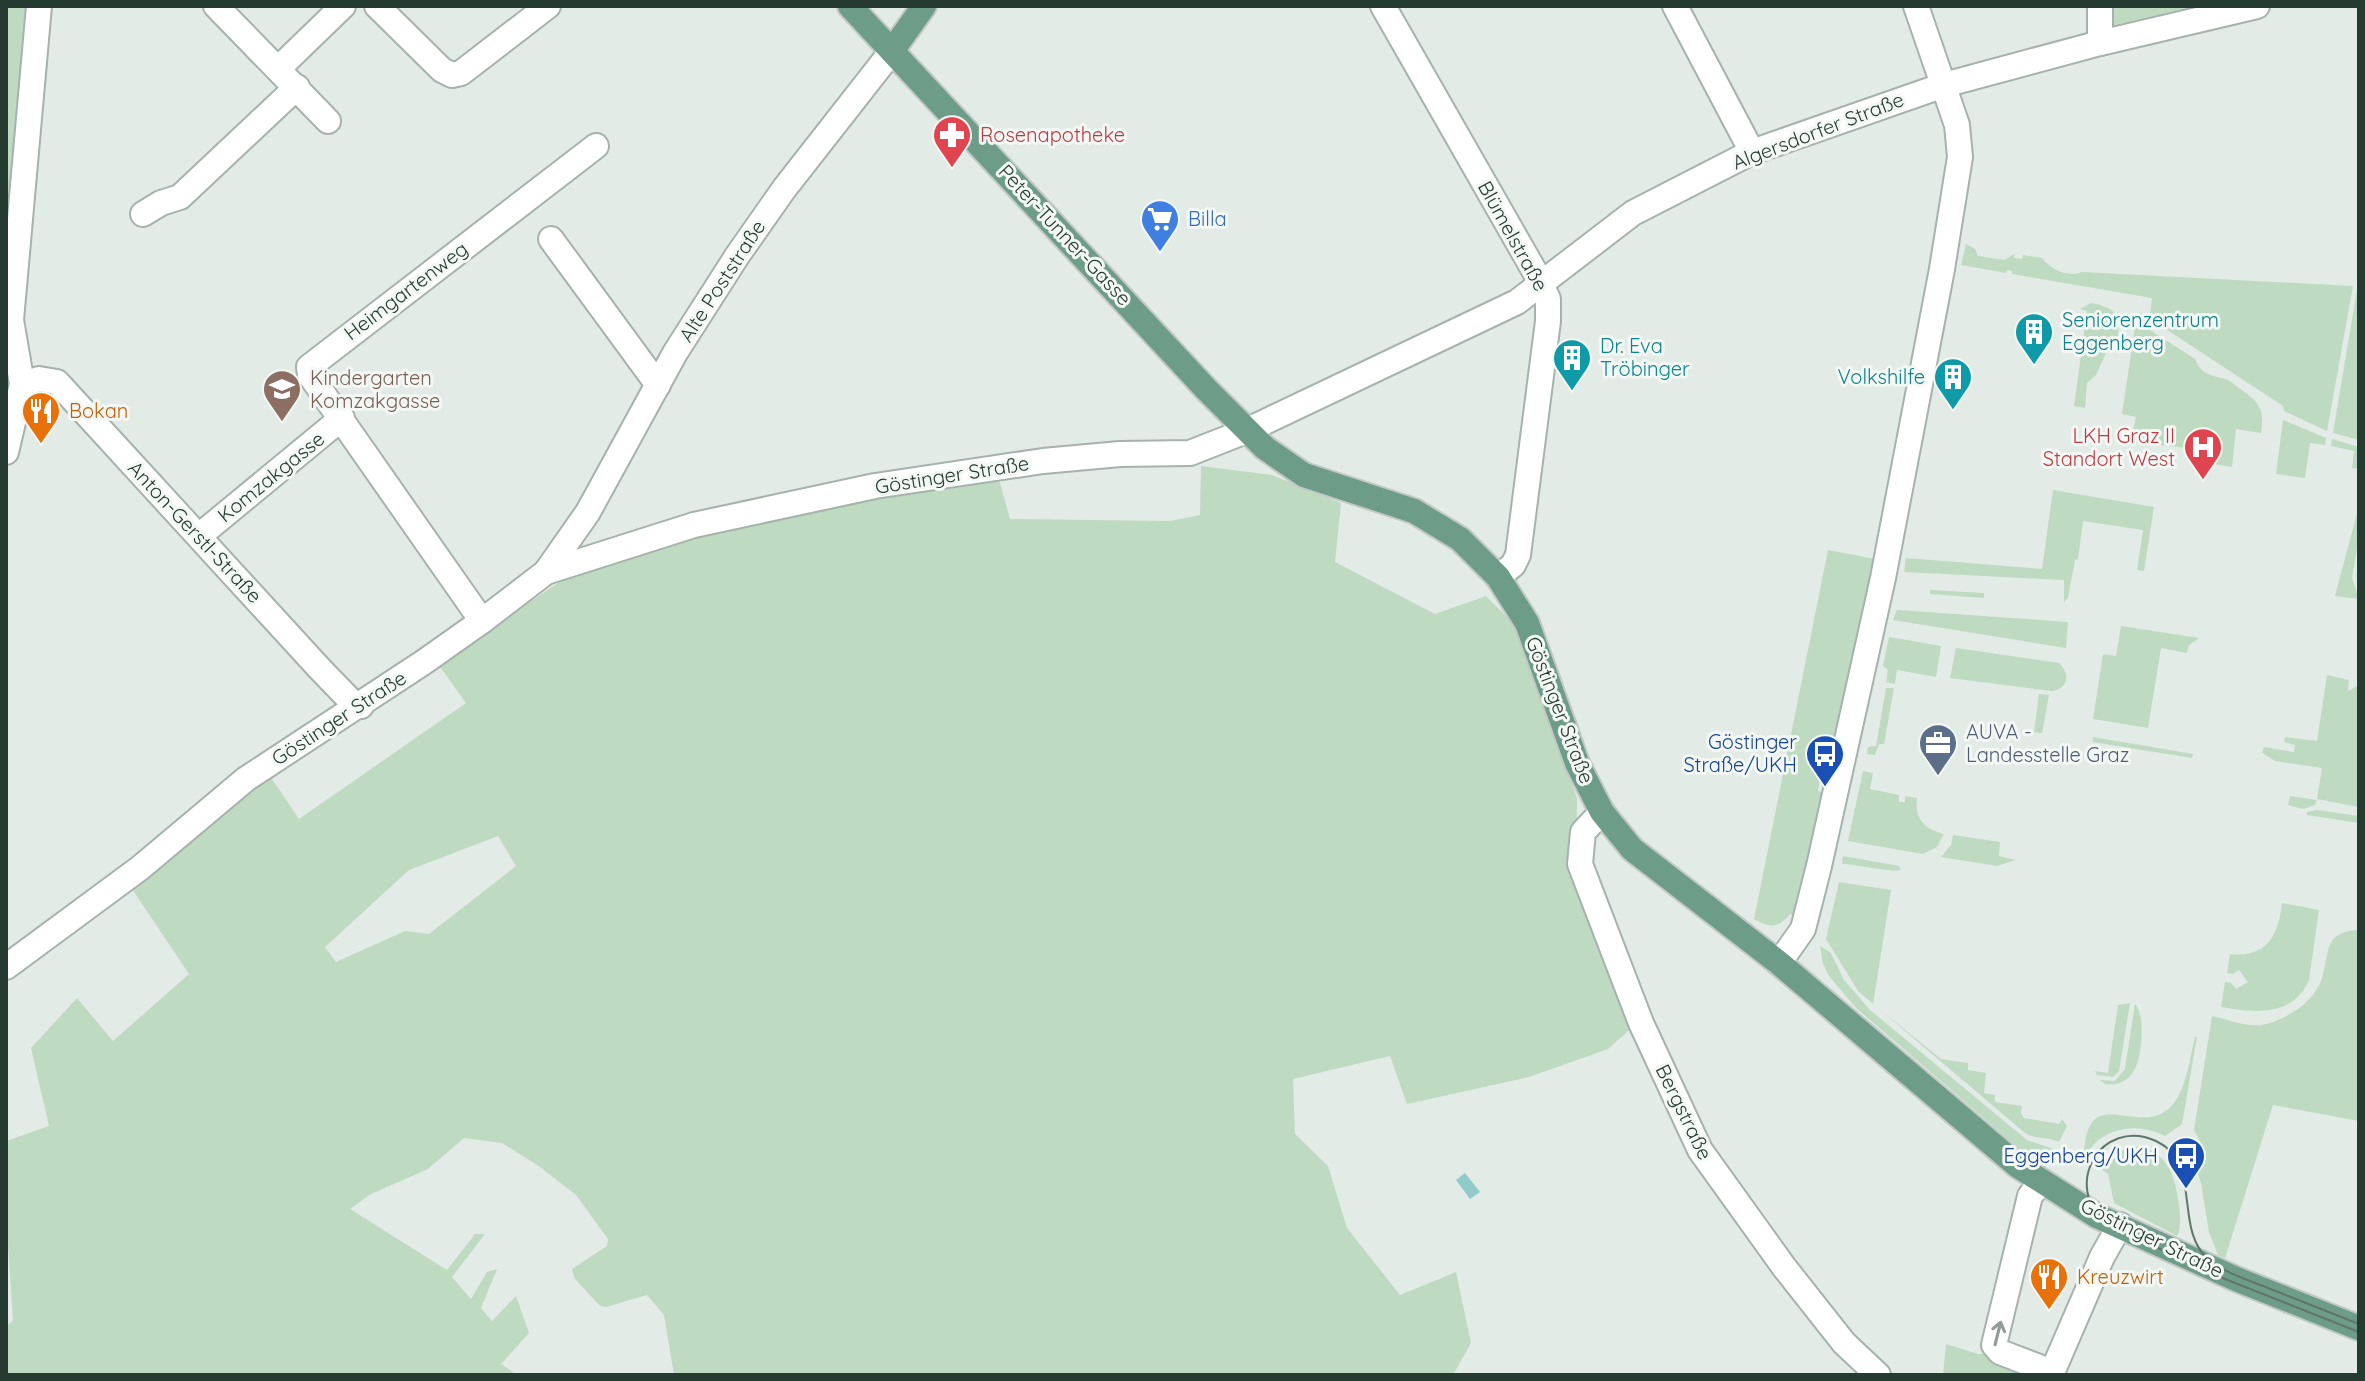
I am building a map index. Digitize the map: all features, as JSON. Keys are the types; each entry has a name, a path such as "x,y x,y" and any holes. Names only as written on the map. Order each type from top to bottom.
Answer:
{"main road":[{"name":"Peter-Tunner-Gasse","path":"850,6 1246,431"},
{"name":"Alte Poststraße","path":"892,51 924,6"},
{"name":"Göstinger Straße","path":"1246,431 1304,475 1414,511 1460,539 1498,577 1527,623 1577,763 1602,812 1632,849 1779,963 1954,1113 2041,1182 2097,1216 2226,1275 2359,1328"}],"street":[{"path":"6,452 14,392 11,320 39,6"},
{"path":"216,6 328,121"},
{"path":"279,68 343,6"},
{"path":"377,6 442,70 452,75 461,73 548,6"},
{"name":"Blümelstraße","path":"1383,6 1548,299 1548,321 1518,555 1513,565 1498,577"},
{"path":"1675,6 1752,152"},
{"path":"1779,963 1803,929 1819,866 1883,578 1942,269 1960,157 1957,125 1916,6"},
{"path":"2100,6 2100,43"},
{"name":"Algersdorfer Straße","path":"1246,431 1517,302 1633,213 1752,152 1944,85 2100,43 2257,6"},
{"name":"Alte Poststraße","path":"546,572 588,512 704,307 776,200 892,51"},
{"path":"143,214 161,203 180,197 297,87"},
{"name":"Heimgartenweg","path":"482,621 310,375 312,363 596,146"},
{"path":"551,239 658,385"},
{"name":"Anton-Gerstl-Straße","path":"14,392 39,379 57,382 320,669 350,700 361,706"},
{"name":"Komzakgasse","path":"199,536 342,418"},
{"name":"Göstinger Straße","path":"6,967 140,868 246,779 361,706 546,572 694,525 875,486 1043,461 1120,454 1190,453 1246,431"},
{"name":"Bergstraße","path":"1602,812 1583,832 1580,864 1646,1033 1700,1150 1784,1267 1844,1343 1878,1375"},
{"path":"2041,1182 2030,1196 1994,1345 2000,1352 2052,1373 2102,1257 2120,1225"}],"green space":[{"path":"6,6 30,6 6,248"},
{"path":"2109,6 2198,6 2109,26"},
{"path":"1966,244 1975,249 1978,256 2004,260 2014,254 2014,258 2022,259 2023,255 2042,258 2054,269 2071,274 2082,272 2353,286 2327,431 2284,411 2283,406 2138,312 2150,315 2152,298 2012,274 2007,270 2006,273 1961,265"},
{"path":"2359,290 2359,440 2333,433"},
{"path":"2091,303 2107,307 2115,314 2118,341 2111,342 2096,375 2087,383 2085,408 2074,406 2087,311 2080,309"},
{"path":"2136,321 2195,359 2203,371 2229,381 2257,404 2262,419 2261,433 2236,429 2232,467 2207,463 2207,450 2131,442 2136,417 2122,414"},
{"path":"2283,420 2326,438 2325,445 2310,443 2305,478 2276,474"},
{"path":"2332,439 2359,447 2359,469 2352,468 2354,451 2331,446"},
{"path":"1201,466 1272,475 1341,503 1335,562 1435,614 1486,596 1517,627 1577,798 1576,871 1637,1023 1608,1049 1529,1077 1407,1104 1390,1056 1293,1079 1295,1134 1328,1166 1347,1228 1400,1295 1456,1272 1471,1343 1453,1375 674,1375 664,1315 647,1295 600,1306 575,1279 572,1269 607,1246 608,1239 576,1195 502,1143 464,1138 428,1169 371,1194 350,1209 447,1270 475,1234 485,1234 452,1277 471,1299 487,1272 497,1269 481,1308 492,1321 516,1296 529,1333 501,1364 517,1375 6,1375 6,1326 13,1321 6,1213 6,1141 49,1126 31,1048 77,998 113,1041 189,974 130,886 234,800 270,776 299,819 466,703 438,664 561,581 712,530 849,501 998,476 1010,519 1170,521 1200,515","holes":["498,836 516,866 429,934 405,931 336,962 325,947 409,870"]},
{"path":"2053,490 2154,507 2144,571 2137,570 2143,530 2083,521 2078,559 2075,560 2068,598 2064,602 2064,580 1904,572 1906,558 2042,569"},
{"path":"2359,506 2359,536 2352,578 2359,599 2335,596"},
{"path":"1828,550 1875,559 1841,725 1836,725 1824,780 1820,780 1818,791 1822,792 1816,821 1822,822 1798,911 1778,925 1769,925 1754,919"},
{"path":"1930,590 1984,593 1984,598 1930,594"},
{"path":"1897,610 2068,622 2066,648 1893,620"},
{"path":"2121,626 2199,638 2189,645 2187,653 2161,648 2148,728 2093,719 2103,654 2116,656"},
{"path":"1889,637 1941,646 1936,677 1897,670 1895,684 1886,682 1888,670 1883,666"},
{"path":"1956,648 2059,663 2065,672 2065,684 2052,691 1950,678"},
{"path":"2327,675 2349,680 2348,691 2359,685 2359,807 2317,799 2322,768 2275,761 2262,753 2264,747 2294,752 2295,745 2284,742 2285,737 2317,741"},
{"path":"1886,688 1894,688 1884,744 1879,744 1875,755 1867,754 1868,747 1876,746"},
{"path":"2039,694 2049,695 2042,733 2034,732"},
{"path":"2093,737 2193,754 2192,758 2093,742"},
{"path":"1863,771 1873,773 1870,789 1899,795 1899,802 1905,802 1905,796 1917,798 1917,812 1922,822 1944,834 1937,847 1923,854 1848,841"},
{"path":"2290,796 2317,800 2315,805 2303,809 2288,805"},
{"path":"2317,810 2359,816 2359,823 2307,815 2307,812"},
{"path":"1953,835 2000,842 1999,856 2016,860 1997,866 1941,857 1951,845"},
{"path":"1843,856 1899,866 1901,870 1842,864"},
{"path":"1839,882 1891,890 1873,1004 1858,991 1826,939"},
{"path":"2282,903 2319,910 2309,980 2302,992 2293,1001 2272,1010 2247,1011 2221,1007 2225,982 2236,989 2248,982 2239,970 2233,974 2227,973 2230,954 2254,952 2269,942 2278,925"},
{"path":"2358,930 2359,1121 2273,1105 2225,1258 2218,1255 2209,1232 2201,1183 2192,1155 2202,1145 2194,1130 2212,1016 2242,1024 2261,1025 2289,1015 2306,1002 2318,987 2333,939"},
{"path":"1820,946 1831,953 1844,980 1870,1010 2027,1140 2054,1149 2038,1157 2021,1150 1856,1008 1829,976"},
{"path":"2130,1003 2119,1071 2113,1077 2097,1075 2095,1071 2108,1073 2118,1005"},
{"path":"2135,1004 2142,1027 2136,1066 2124,1081 2105,1084 2100,1080 2115,1081 2125,1069"},
{"path":"1879,1009 1941,1059 1968,1063 1968,1070 1986,1073 1984,1093 1995,1095 1995,1102 2022,1106 2024,1118 2059,1124 2062,1119 2067,1126 2059,1142 2025,1133"},
{"path":"2195,1037 2182,1124 2165,1136 2138,1128 2110,1133 2094,1144 2083,1158 2088,1129 2100,1116 2154,1116 2165,1112 2174,1103 2185,1080"},
{"path":"2133,1146 2154,1152 2172,1174 2180,1214 2177,1236 2114,1203 2108,1174 2100,1168 2113,1154"},
{"path":"1946,1344 1978,1354 1991,1354 2039,1375 1943,1375"}],"water":[{"path":"1465,1173 1480,1192 1470,1199 1456,1180"}],"tram line":[{"path":"2359,1324 2237,1276 2208,1259 2192,1231 2179,1164 2170,1151 2156,1141 2136,1136 2119,1138 2104,1147 2093,1159 2088,1175 2088,1192 2094,1209 2108,1225 2225,1279 2359,1332"}],"place":[{"name":"Rosenapotheke","path":"952,169"},
{"name":"Billa","path":"1160,253"},
{"name":"Seniorenzentrum Eggenberg","path":"2034,366"},
{"name":"Dr. Eva Tröbinger","path":"1572,392"},
{"name":"Volkshilfe","path":"1953,411"},
{"name":"Kindergarten Komzakgasse","path":"282,423"},
{"name":"Bokan","path":"41,445"},
{"name":"LKH Graz II Standort West","path":"2203,481"},
{"name":"AUVA - Landesstelle Graz","path":"1938,777"},
{"name":"Göstinger Straße/UKH","path":"1825,788"},
{"name":"Eggenberg/UKH","path":"2186,1190"},
{"name":"Kreuzwirt","path":"2049,1311"}]}
